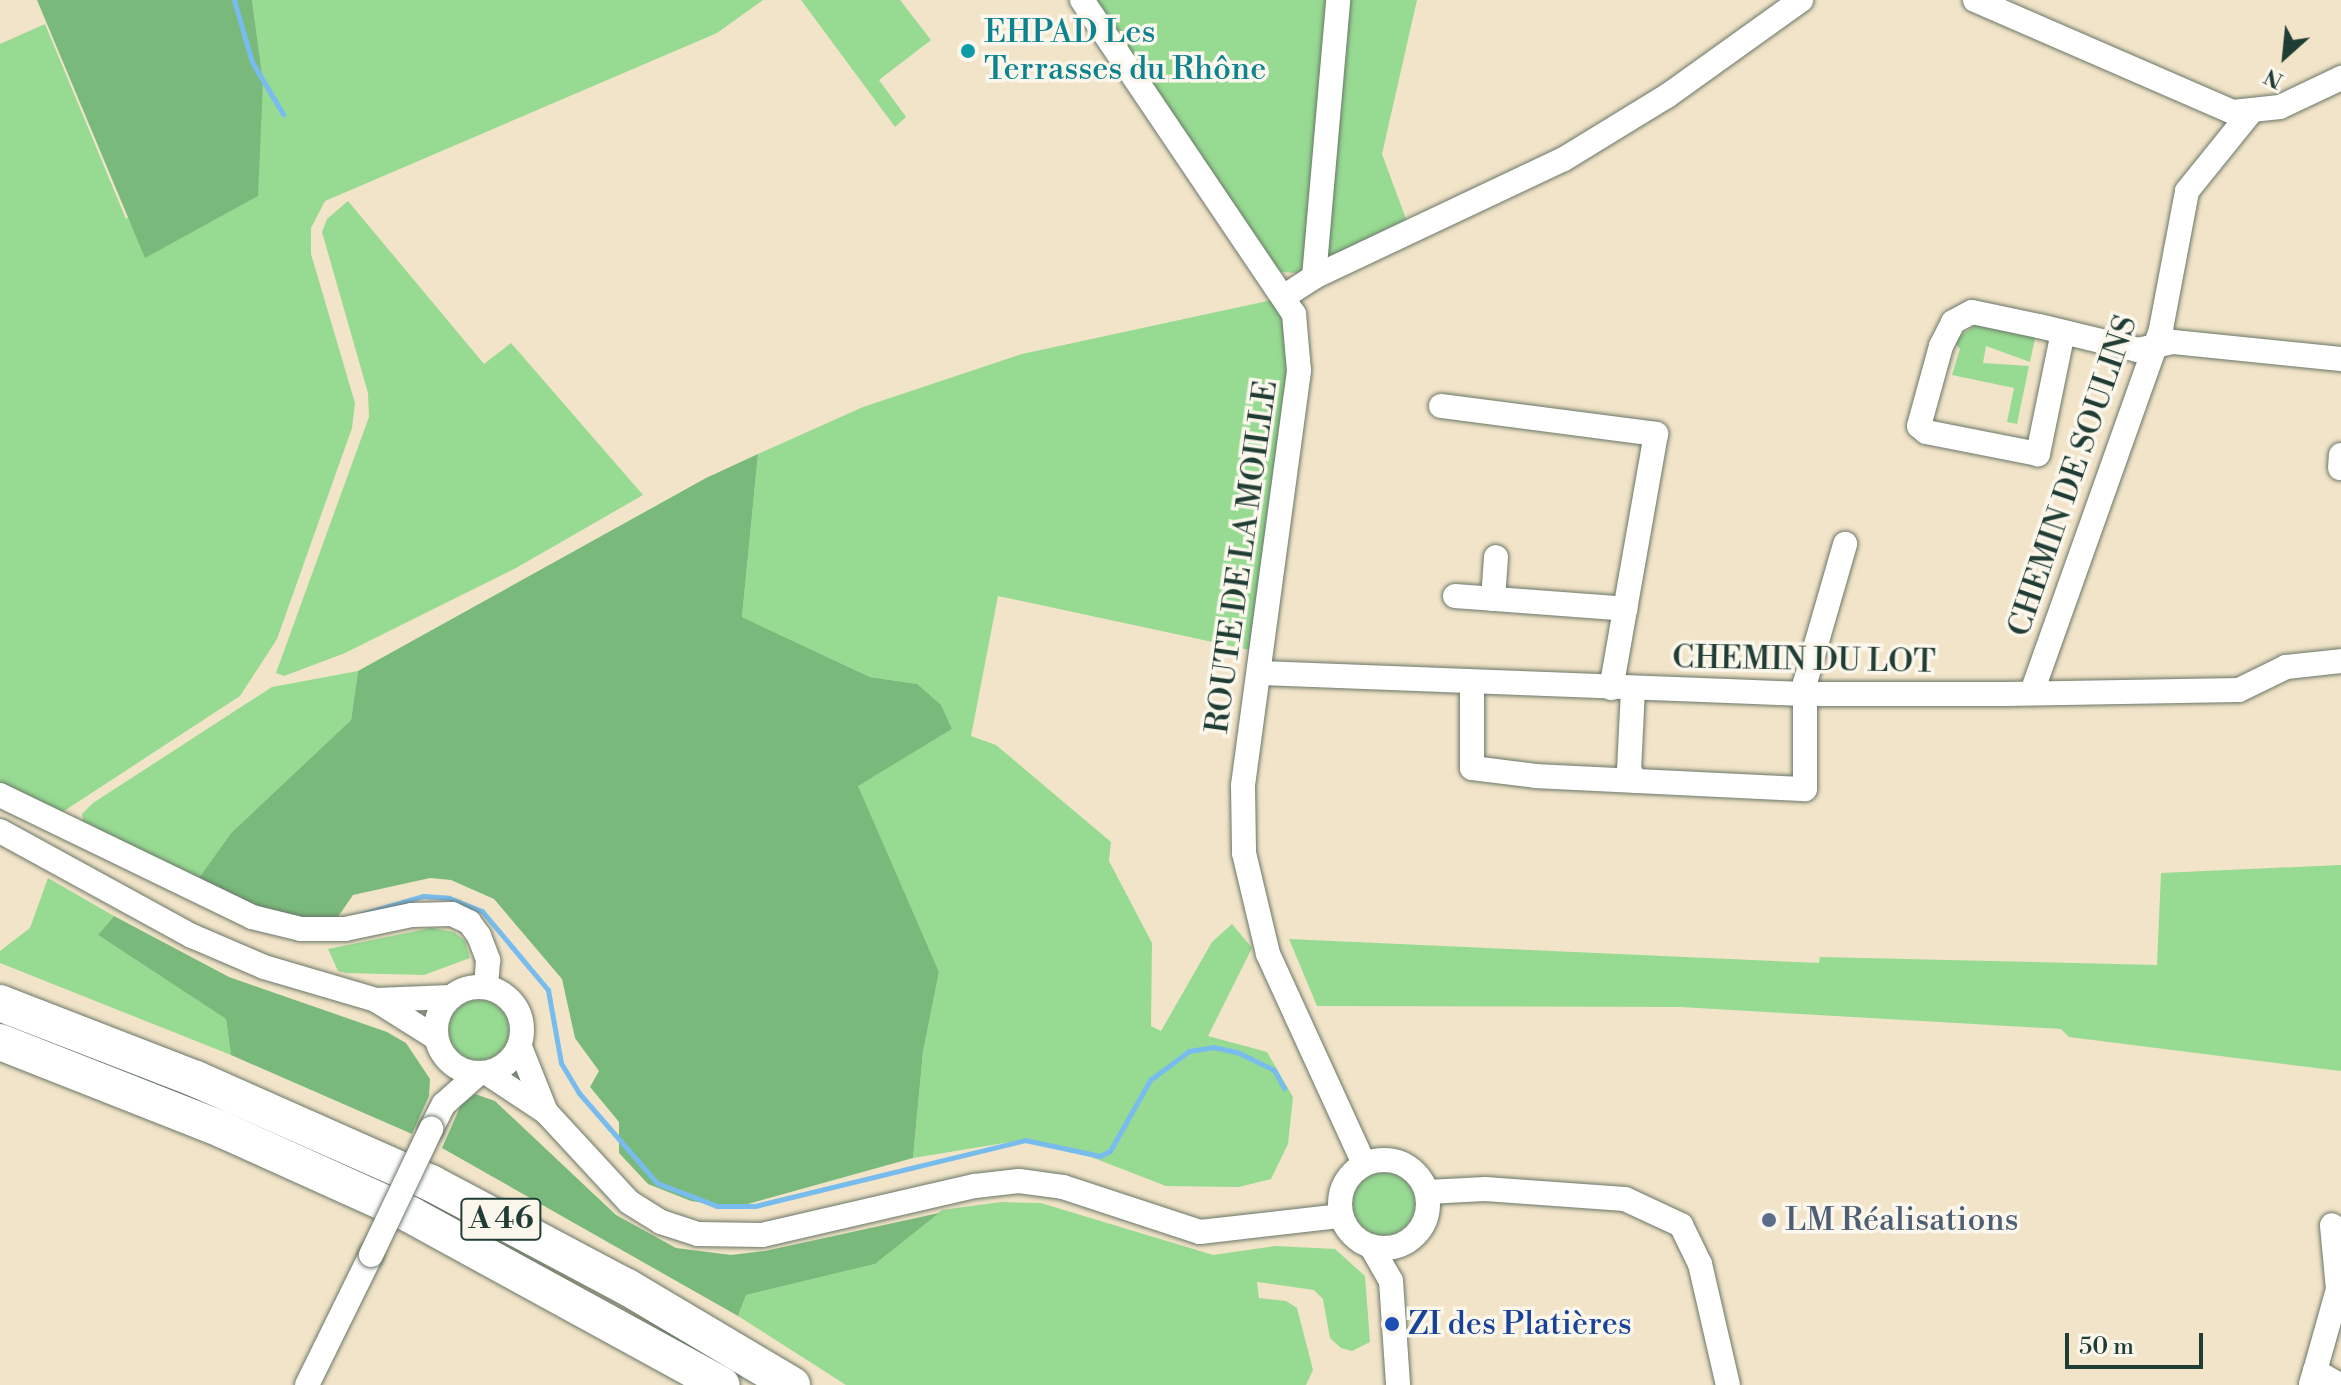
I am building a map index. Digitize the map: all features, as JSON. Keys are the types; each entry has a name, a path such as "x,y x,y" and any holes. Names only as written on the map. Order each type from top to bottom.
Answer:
{"highway":[{"name":"A 46","path":"0,1003 196,1079 431,1183 627,1287 792,1385"},
{"name":"A 46","path":"0,1042 223,1130 411,1215 722,1385"}],"street":[{"name":"ROUTE DE LA MOILLE","path":"1082,0 1285,296 1298,329 1299,371 1261,673 1243,786 1247,882 1268,954 1364,1164"},
{"path":"1314,277 1338,0"},
{"path":"1285,296 1314,277 1564,159 1667,96 1801,0"},
{"path":"1975,0 2221,109 2250,113 2296,100 2341,78"},
{"name":"CHEMIN DE SOULINS","path":"2032,692 2122,449 2154,344 2187,191 2250,113"},
{"path":"2063,332 2038,454 1926,432 1919,426 1941,346 1962,316 1972,312 2063,332 2138,350 2173,342 2341,359"},
{"path":"1441,406 1656,434 1626,609 1622,688 1629,770 1636,781"},
{"path":"1472,683 1472,768 1636,781 1805,789 1805,694 1845,544"},
{"path":"1493,599 1496,557"},
{"path":"1455,596 1626,609"},
{"name":"CHEMIN DU LOT","path":"1261,673 1805,694 2239,690 2286,667 2332,662"},
{"path":"0,795 252,917 301,929 345,929 412,915 452,914 469,922 479,936 488,960 486,987"},
{"path":"0,831 228,952 376,1000 436,1038 449,1061 444,1104 307,1385"},
{"path":"376,1000 451,997 486,987 513,1002 521,1016 520,1047 546,1112"},
{"path":"436,1038 439,1012 451,997"},
{"path":"444,1104 483,1073 502,1068 520,1047"},
{"path":"449,1061 483,1073 546,1112 629,1202 661,1222 717,1237 762,1235 975,1186 1019,1181 1063,1187 1200,1232 1341,1216"},
{"path":"1391,1281 1425,1222 1427,1192 1402,1163 1376,1159 1364,1164 1343,1186 1341,1216 1352,1235 1371,1246 1395,1247 1417,1234"},
{"path":"1427,1192 1485,1189 1625,1199 1681,1225 1700,1264 1728,1385"},
{"path":"2332,1225 2338,1289 2313,1378 2339,1385"},
{"path":"1371,1246 1391,1281 1398,1385"}],"green space":[{"path":"37,0 252,0 263,81 258,196 145,258"},
{"path":"252,0 763,0 717,33 325,201 311,228 311,254 355,403 352,428 277,639 240,696 61,813 0,785 0,44 45,24 126,219 259,109 263,81"},
{"path":"801,0 900,0 931,40 879,80 906,117 895,127"},
{"path":"1095,0 1328,0 1304,267 1298,273 1281,272 1270,261"},
{"path":"1339,0 1417,0 1382,154 1406,219 1328,259 1324,252"},
{"path":"348,201 484,364 511,343 643,495 516,568 345,653 284,676 276,673 369,417 368,393 322,232 327,219"},
{"path":"1272,300 1286,327 1290,360 1250,650 998,596 971,736 996,745 1111,842 1109,861 1152,943 1151,1026 1161,1031 1212,942 1232,924 1252,948 1208,1036 1267,1052 1293,1097 1288,1144 1271,1179 1239,1187 1166,1186 1091,1157 1023,1140 913,1158 923,1052 939,972 857,786 952,729 917,684 870,677 742,617 758,454 863,407 1022,354"},
{"path":"1977,324 2036,334 2030,362 1986,346 1983,363 2029,366 2017,424 2007,422 2014,388 1952,375 1960,349 1953,341"},
{"path":"758,454 742,617 870,677 917,684 941,705 952,729 858,786 939,972 923,1052 913,1158 748,1204 720,1205 691,1201 648,1184 619,1153 619,1122 590,1087 599,1071 575,1038 562,979 494,899 451,880 430,878 353,895 333,924 291,922 196,882 231,833 351,720 358,671 706,478"},
{"path":"358,671 351,720 231,833 196,882 83,821 82,814 93,803 272,687"},
{"path":"2341,865 2341,1071 2069,1037 2061,1029 1680,1007 1317,1006 1289,939 1819,963 1820,957 2157,965 2161,873"},
{"path":"48,878 114,916 98,935 226,1019 231,1055 0,963 0,951 30,928"},
{"path":"114,916 229,977 387,1032 406,1043 430,1079 429,1096 412,1134 231,1055 226,1019 98,935"},
{"path":"431,928 454,932 465,941 470,958 424,975 346,973 338,971 328,949"},
{"path":"479,1000 501,1008 509,1030 501,1052 479,1060 457,1052 449,1030 457,1008"},
{"path":"475,1094 495,1101 616,1215 676,1248 731,1255 765,1251 939,1213 875,1264 746,1295 738,1316 442,1148 461,1105"},
{"path":"1378,1173 1390,1173 1406,1182 1413,1192 1413,1216 1406,1226 1390,1235 1378,1235 1358,1221 1353,1210 1353,1198 1367,1178"},
{"path":"1001,1202 1041,1203 1213,1255 1275,1246 1335,1249 1365,1276 1370,1342 1352,1351 1341,1348 1330,1338 1323,1299 1314,1290 1257,1282 1259,1298 1286,1301 1297,1308 1313,1370 1306,1385 846,1385 738,1316 746,1295 875,1264 942,1210"}],"waterway":[{"path":"234,0 252,62 283,114"},
{"path":"362,914 423,896 449,898 482,911 548,990 561,1063 579,1093 657,1183 717,1206 755,1206 1025,1140 1100,1156 1110,1151 1150,1080 1189,1051 1213,1047 1237,1052 1274,1070 1284,1088"}],"place":[{"name":"EHPAD Les Terrasses du Rhône","path":"968,51"},
{"name":"LM Réalisations","path":"1769,1220"},
{"name":"ZI des Platières","path":"1392,1324"}]}
